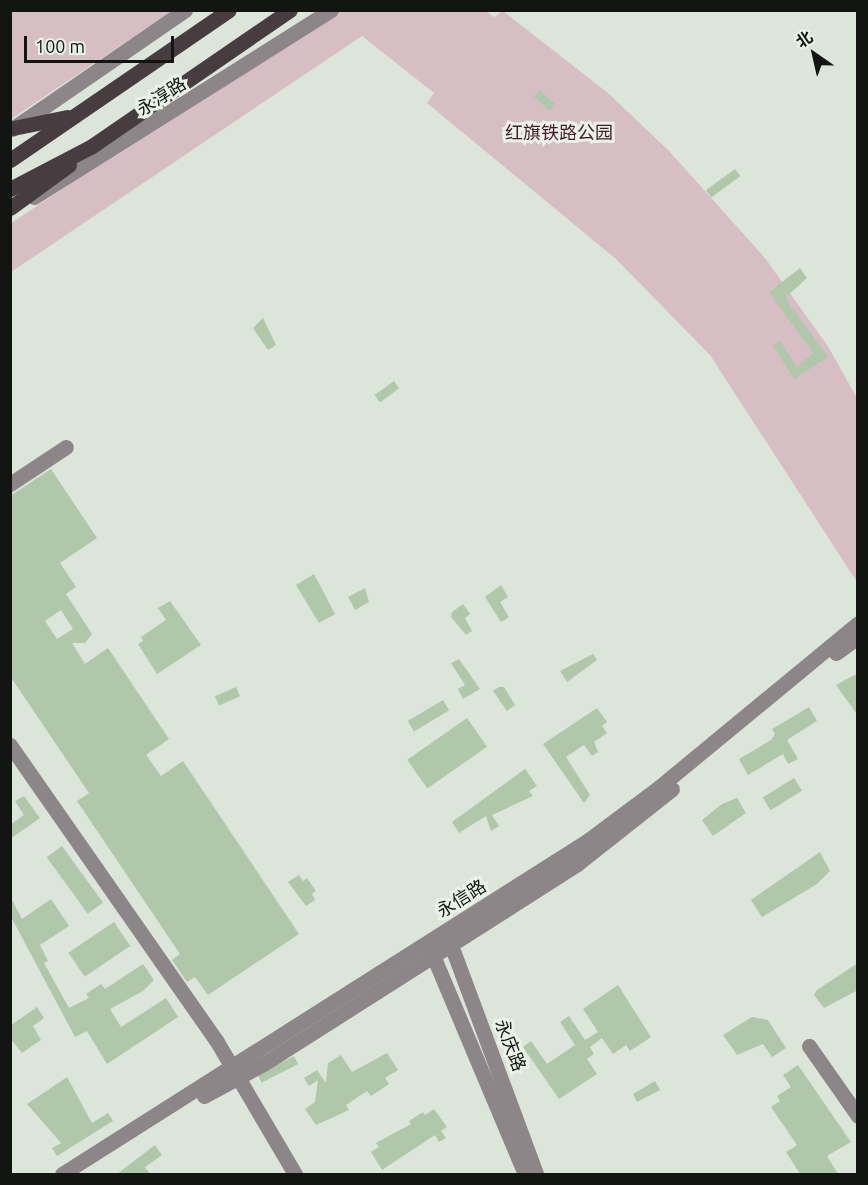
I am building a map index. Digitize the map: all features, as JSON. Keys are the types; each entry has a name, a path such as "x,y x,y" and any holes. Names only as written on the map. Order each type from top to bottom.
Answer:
{"main road":[{"name":"永淳路","path":"10,160 229,10"},
{"name":"永淳路","path":"10,189 92,146 290,10"},
{"path":"12,129 73,116"},
{"path":"10,209 92,146"}],"street":[{"path":"12,129 185,10"},
{"name":"永淳路","path":"10,209 103,157 331,10"},
{"path":"10,484 66,447"},
{"name":"永信路","path":"79,1174 235,1072 431,949 630,810 858,623"},
{"name":"永信路","path":"446,939 603,845 858,637"},
{"path":"10,745 235,1072 295,1174"},
{"name":"永庆路","path":"446,939 536,1174"},
{"name":"永庆路","path":"431,949 525,1174"},
{"path":"809,1046 858,1116"},
{"name":"永信路","path":"62,1174 235,1072"}],"green space":[{"name":"红旗铁路公园","path":"485,10 494,17 503,11 608,93 669,151 765,258 829,348 857,398 857,582 710,355 616,259 427,103 434,93 362,36 11,272 10,224 327,11"},
{"path":"11,11 172,11 11,119"}],"building":[{"path":"540,90 555,104 549,111 534,97"},
{"path":"735,169 740,176 711,197 706,190"},
{"path":"800,268 807,278 785,298 828,357 794,379 773,346 780,341 797,367 813,353 769,292"},
{"path":"263,318 276,345 268,350 253,328"},
{"path":"394,381 399,388 380,402 375,395"},
{"path":"51,469 97,538 60,563 76,587 66,594 92,634 85,643 72,643 85,664 108,648 169,739 146,755 161,776 183,761 299,934 208,995 195,977 187,982 172,960 180,954 77,801 89,793 10,676 10,496","holes":["61,610 73,629 57,639 45,621"]},
{"path":"314,574 335,614 319,623 296,585"},
{"path":"501,585 508,597 500,602 509,617 501,622 485,597"},
{"path":"365,588 369,602 355,610 348,597"},
{"path":"170,601 201,645 157,674 138,644 143,641 141,637 166,620 158,608"},
{"path":"463,604 470,614 465,618 472,631 466,635 451,617 452,612"},
{"path":"593,654 597,660 567,682 560,671"},
{"path":"459,659 480,689 463,699 458,689 465,685 451,663"},
{"path":"858,673 858,716 836,685"},
{"path":"236,687 240,696 219,705 215,696"},
{"path":"504,687 515,705 507,711 493,691"},
{"path":"443,700 449,710 414,731 408,721"},
{"path":"809,707 817,721 787,740 798,759 788,764 783,754 748,775 739,759 771,740 775,734 772,729"},
{"path":"597,708 607,722 602,726 607,733 594,742 598,752 592,756 584,745 566,757 590,795 584,803 543,744"},
{"path":"467,718 487,747 427,789 407,760"},
{"path":"525,769 537,786 529,791 533,796 492,815 499,826 491,831 486,816 459,833 452,822"},
{"path":"794,778 802,791 771,810 763,798"},
{"path":"24,796 40,818 10,839 10,825 24,815 15,801"},
{"path":"737,798 746,813 713,836 702,820 722,804"},
{"path":"62,846 103,903 88,914 47,857"},
{"path":"820,852 830,871 817,884 762,917 751,900"},
{"path":"299,875 303,881 307,878 316,891 312,894 315,900 306,906 288,882"},
{"path":"10,896 22,919 51,899 69,926 40,945 48,961 44,963 69,1008 89,998 86,994 101,984 105,989 143,964 154,980 143,991 110,1009 121,1027 166,998 178,1017 107,1064 87,1031 75,1037 10,915"},
{"path":"114,922 130,946 85,977 68,953"},
{"path":"858,963 858,990 824,1008 814,995 817,990"},
{"path":"618,985 651,1037 630,1051 626,1045 613,1054 602,1038 590,1047 594,1054 587,1059 597,1074 559,1099 523,1047 531,1041 547,1064 575,1045 560,1022 569,1016 585,1040 598,1032 583,1009"},
{"path":"37,1007 44,1018 33,1026 41,1040 22,1053 10,1038 10,1026"},
{"path":"752,1017 768,1020 786,1048 772,1057 763,1044 737,1055 723,1035"},
{"path":"387,1053 398,1070 385,1078 389,1084 371,1096 367,1091 346,1105 349,1110 316,1125 305,1109 315,1102 318,1080 309,1086 304,1078 317,1070 326,1083 328,1063 341,1055 352,1072"},
{"path":"294,1056 298,1064 262,1083 257,1075"},
{"path":"798,1065 851,1142 827,1156 838,1174 800,1174 786,1152 797,1145 771,1107 780,1101 777,1096 791,1087 783,1075"},
{"path":"67,1077 92,1123 108,1113 113,1121 57,1156 52,1148 61,1143 27,1104"},
{"path":"655,1081 660,1090 637,1102 633,1094"},
{"path":"434,1109 447,1127 441,1131 446,1138 439,1142 435,1135 382,1170 371,1152 379,1147 376,1143 411,1124 409,1121 423,1112 425,1115"},
{"path":"155,1145 162,1155 145,1167 150,1174 117,1174"}]}
